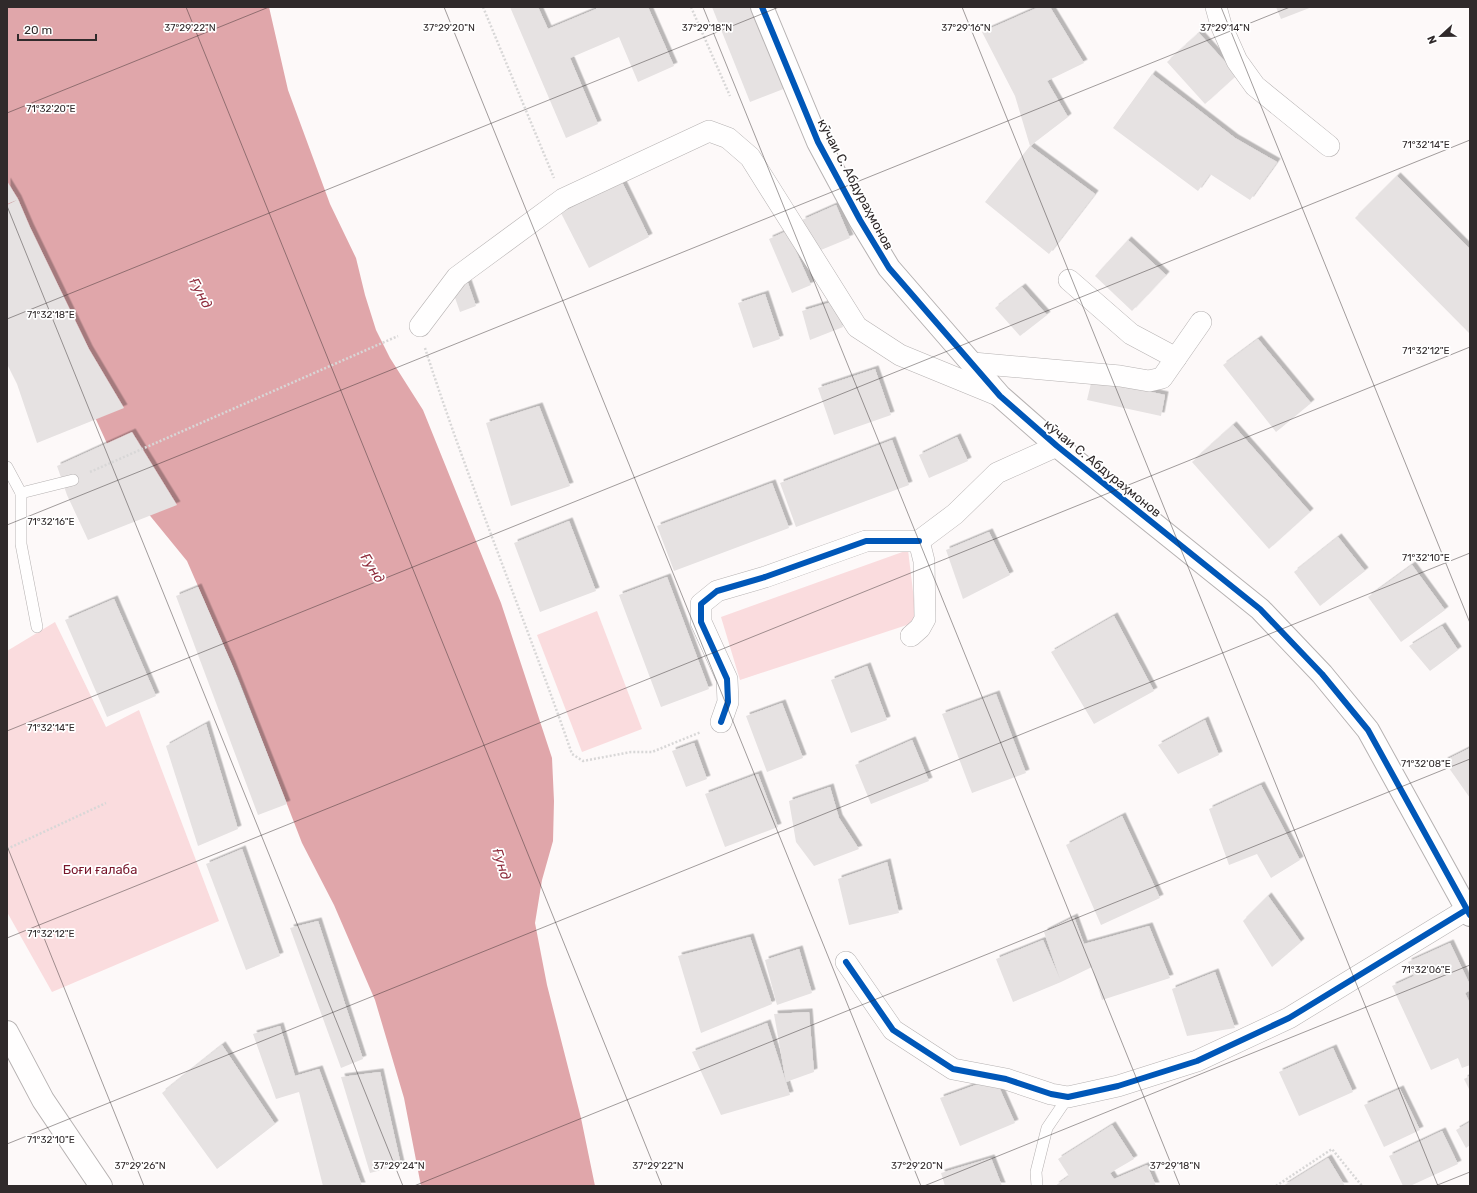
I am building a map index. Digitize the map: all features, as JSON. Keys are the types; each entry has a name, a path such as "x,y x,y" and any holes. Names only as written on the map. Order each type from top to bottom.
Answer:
{"street":[{"name":"кӯчаи С. Абдураҳмонов","path":"762,7 818,142 860,220 889,268 973,363 1000,396 1057,446 1260,609 1322,674 1368,730 1468,913"},
{"path":"1216,7 1220,25 1237,61 1255,86 1330,146"},
{"path":"420,326 457,277 563,199 709,131 728,138 750,157 857,327 900,355 1000,396"},
{"path":"1069,280 1131,334 1176,358"},
{"path":"973,363 1149,380 1162,378 1201,322"},
{"path":"721,722 728,702 727,679 701,622 701,604 717,591 765,577 866,541 919,541 955,514 997,473 1057,446"},
{"path":"911,636 920,628 925,619 924,561 919,541"},
{"path":"846,962 893,1030 953,1069 1006,1078 1051,1094 1068,1097 1118,1086 1197,1061 1275,1025 1468,913"},
{"path":"7,1032 43,1100 102,1186"}],"lane":[{"path":"7,467 20,493 21,544 37,628"},
{"path":"20,493 73,480"},
{"path":"1037,1186 1036,1172 1047,1128 1068,1097"}],"path":[{"path":"484,7 563,199"},
{"path":"691,7 730,96"},
{"path":"73,480 420,326 422,328 423,343 446,416 476,498 545,675 572,754 583,761 631,752 652,752 708,730 721,722"},
{"path":"7,849 106,803"},
{"path":"1276,1186 1332,1149 1362,1186"}],"green space":[{"path":"908,550 915,608 913,623 740,680 721,617"},
{"path":"597,611 642,729 582,752 537,635"},
{"name":"Боғи ғалаба","path":"55,622 106,727 139,710 219,921 52,992 7,912 7,651"}],"water":[{"name":"Ғунд","path":"7,7 269,7 288,90 330,204 356,258 365,295 376,330 390,358 423,410 501,603 552,758 554,801 553,841 542,880 535,923 547,985 581,1118 595,1186 421,1186 404,1098 375,1000 334,905 302,843 239,680 187,561 147,512 110,450 57,335 7,236"}],"building":[{"path":"510,7 538,7 548,29 596,9 596,7 648,7 674,66 638,82 619,37 570,58 598,124 566,138"},
{"path":"712,7 750,7 786,88 750,102"},
{"path":"1039,7 1050,7 1084,63 1047,81 1068,117 1030,146 1015,96 982,32"},
{"path":"1276,7 1312,7 1281,19"},
{"path":"1199,33 1237,75 1205,104 1167,62"},
{"path":"1152,74 1235,138 1277,162 1250,200 1210,174 1198,191 1113,128"},
{"path":"1030,146 1095,194 1049,254 985,202"},
{"path":"1397,176 1470,249 1470,334 1355,218"},
{"path":"7,181 18,199 89,349 124,408 37,443 17,384 7,364 7,205 17,200 7,204"},
{"path":"622,182 649,237 589,268 561,213"},
{"path":"836,205 850,238 816,252 802,220"},
{"path":"787,231 811,285 792,293 769,239"},
{"path":"1128,240 1166,275 1132,311 1095,276"},
{"path":"468,283 476,306 460,312 452,289"},
{"path":"1022,287 1047,315 1020,336 995,308"},
{"path":"765,294 780,339 753,348 738,303"},
{"path":"832,302 843,327 810,340 802,311"},
{"path":"1258,339 1311,403 1276,432 1223,365"},
{"path":"875,369 891,415 834,435 818,388"},
{"path":"1092,379 1165,395 1161,416 1087,400"},
{"path":"539,406 570,486 511,506 486,423"},
{"path":"1233,425 1310,512 1269,549 1192,462"},
{"path":"132,432 177,505 88,540 67,495 57,466"},
{"path":"957,437 968,461 929,478 919,455"},
{"path":"892,440 909,485 796,527 780,483"},
{"path":"772,483 789,528 674,571 657,526"},
{"path":"569,521 596,591 540,612 514,543"},
{"path":"989,532 1010,575 963,599 946,550"},
{"path":"1338,537 1365,571 1320,606 1294,572"},
{"path":"1412,565 1445,610 1401,642 1368,597"},
{"path":"667,577 709,689 661,707 619,595"},
{"path":"198,587 232,665 287,804 258,815 176,596"},
{"path":"114,599 156,696 107,717 65,620"},
{"path":"1114,616 1154,691 1094,724 1051,652"},
{"path":"1442,626 1458,650 1430,671 1409,646"},
{"path":"867,666 887,720 851,733 831,680"},
{"path":"996,694 1026,773 972,793 942,714"},
{"path":"782,703 803,758 767,772 746,716"},
{"path":"1205,720 1219,755 1178,774 1158,745"},
{"path":"206,724 238,829 198,846 166,746"},
{"path":"912,740 929,781 871,804 855,765"},
{"path":"694,743 707,779 686,787 672,751"},
{"path":"1470,748 1470,798 1444,761"},
{"path":"758,774 778,827 725,847 705,794"},
{"path":"1261,785 1300,860 1271,878 1257,854 1229,865 1209,809"},
{"path":"830,787 839,818 859,849 814,866 796,842 789,801"},
{"path":"1122,816 1160,898 1101,925 1066,845"},
{"path":"242,849 280,956 246,970 206,864"},
{"path":"887,862 899,913 849,925 838,879"},
{"path":"1268,896 1301,942 1272,967 1243,921"},
{"path":"1074,917 1084,944 1149,926 1170,978 1102,1000 1092,967 1013,1002 996,959 1043,940 1060,979 1044,932"},
{"path":"318,921 363,1059 341,1068 290,928"},
{"path":"750,937 772,1004 701,1033 678,956"},
{"path":"1450,943 1470,985 1470,990 1465,993 1470,1004 1470,1065 1462,1068 1458,1058 1431,1070 1392,986 1414,976 1408,962"},
{"path":"799,949 812,993 777,1005 765,960"},
{"path":"1215,972 1235,1028 1187,1036 1172,989"},
{"path":"809,1012 814,1072 786,1082 774,1014"},
{"path":"767,1023 790,1095 721,1115 692,1052"},
{"path":"280,1026 295,1076 319,1069 362,1186 323,1186 299,1092 276,1099 253,1034"},
{"path":"222,1045 275,1124 217,1169 162,1093"},
{"path":"1333,1048 1353,1092 1299,1116 1279,1072"},
{"path":"380,1072 401,1165 370,1173 341,1077"},
{"path":"1470,1076 1470,1091 1464,1079"},
{"path":"995,1078 1015,1123 960,1146 940,1098"},
{"path":"1400,1089 1420,1130 1384,1147 1364,1105"},
{"path":"1470,1122 1470,1145 1466,1148 1456,1130"},
{"path":"1112,1125 1134,1159 1110,1173 1114,1179 1147,1165 1156,1186 1055,1186 1069,1176 1058,1159"},
{"path":"1442,1131 1458,1164 1410,1186 1403,1186 1389,1156"},
{"path":"991,1158 1002,1186 945,1186 941,1173"},
{"path":"1328,1158 1345,1186 1283,1186"}],"cycle path":[{"path":"762,7 818,142 860,220 889,268 1000,396 1057,446 1260,609 1322,674 1368,730 1470,915"},
{"path":"721,722 728,702 727,679 701,622 701,604 717,591 765,577 866,541 919,541"},
{"path":"846,962 893,1030 953,1069 1006,1079 1051,1094 1068,1097 1118,1086 1197,1061 1289,1018 1466,910"}]}
